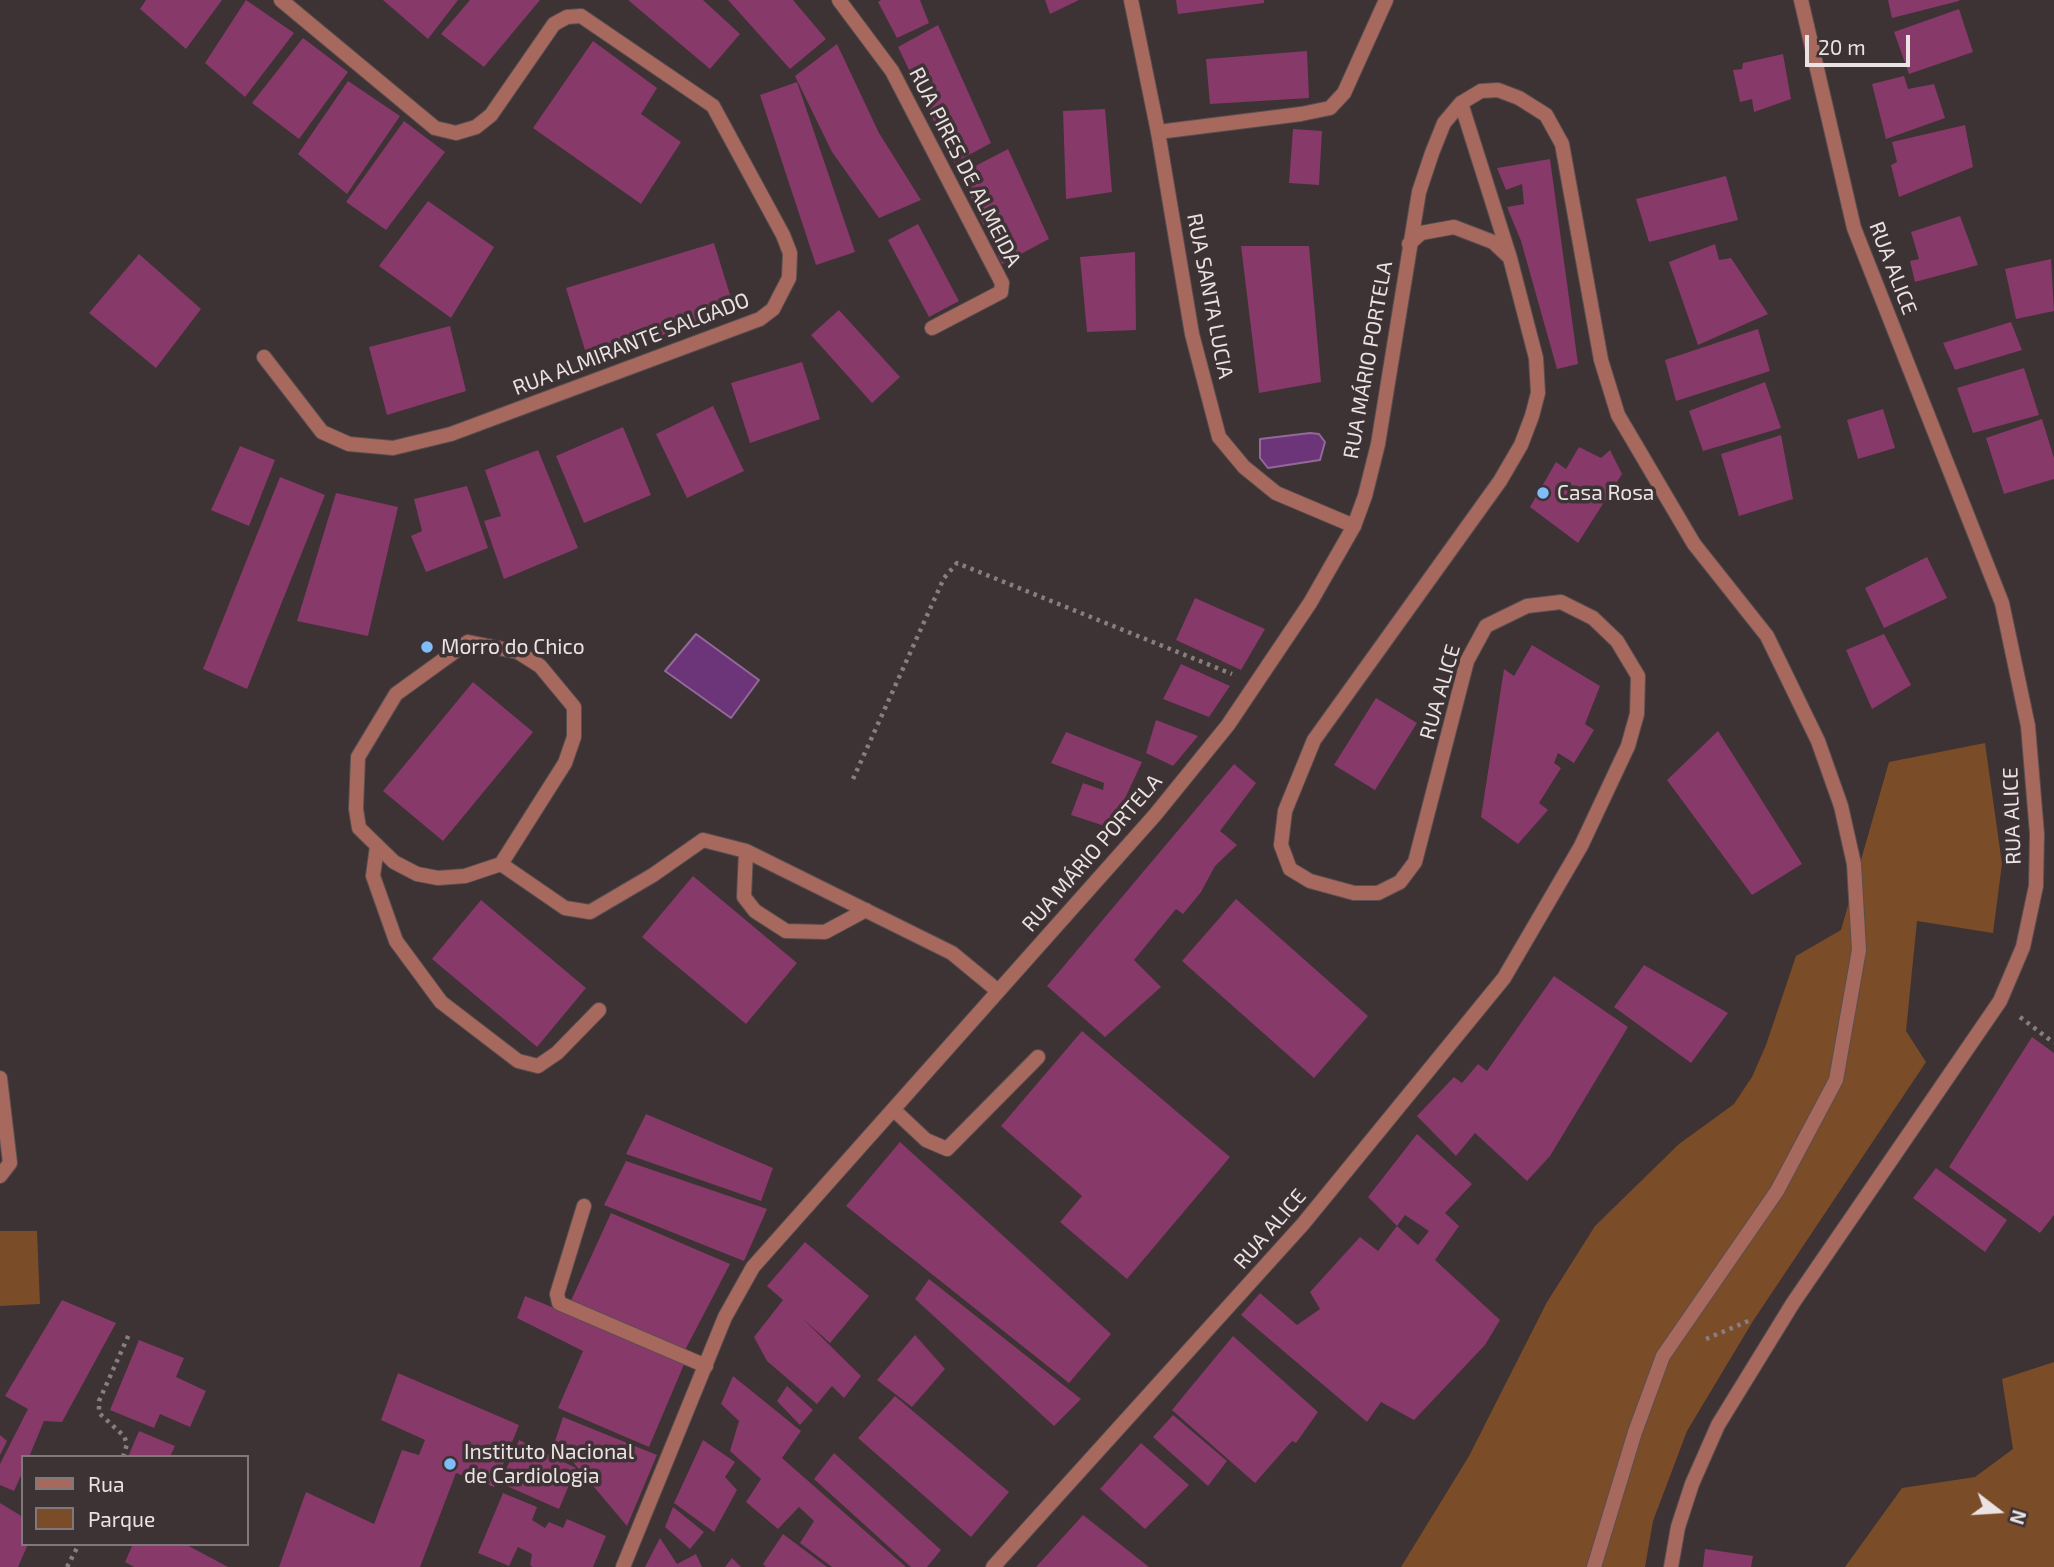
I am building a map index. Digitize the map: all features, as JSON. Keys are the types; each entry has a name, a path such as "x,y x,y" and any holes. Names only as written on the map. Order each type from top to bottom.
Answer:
{"street":[{"name":"RUA ALMIRANTE SALGADO","path":"264,357 322,432 349,444 393,448 451,434 760,319 773,309 789,278 790,253 783,235 713,107 581,16 567,17 554,24 491,115 475,127 456,133 435,128 281,0"},
{"name":"RUA PIRES DE ALMEIDA","path":"839,0 891,71 1002,283 1001,292 932,328"},
{"name":"RUA SANTA LUCIA","path":"1131,0 1158,132 1192,334 1219,437 1244,467 1276,493 1354,526"},
{"path":"1158,132 1330,108 1344,93 1386,0"},
{"name":"RUA ALICE","path":"1671,1567 1678,1527 1692,1484 1718,1425 1793,1303 2000,1001 2023,947 2036,886 2038,834 2028,726 2002,603 1854,228 1801,0"},
{"path":"1461,103 1480,91 1498,90 1519,98 1546,115 1563,145 1601,360 1618,415 1694,544 1768,636 1818,741 1841,806 1854,864 1859,950 1836,1080 1777,1191 1663,1356 1635,1432 1594,1567"},
{"name":"RUA ALICE","path":"993,1567 1303,1224 1504,978 1581,846 1628,746 1637,713 1638,676 1617,641 1593,618 1561,602 1527,606 1486,626 1467,661 1415,862 1401,882 1378,893 1354,893 1310,881 1290,869 1281,845 1285,811 1314,740 1500,481 1529,426 1538,393 1536,358 1510,258 1461,103"},
{"name":"RUA MÁRIO PORTELA","path":"623,1567 725,1317 753,1267 1155,815 1228,725 1310,603 1354,526 1365,496 1378,444 1419,192 1444,123 1461,103"},
{"path":"1409,244 1420,233 1454,227 1493,243 1510,258"},
{"path":"468,642 518,652 540,666 574,708 574,737 565,763 501,864 465,876 438,878 417,874 394,862 359,828 355,809 358,757 396,694 468,642"},
{"path":"501,864 565,908 590,912 653,875 703,840 746,850 952,953 998,991"},
{"path":"377,846 373,876 396,941 441,1002 518,1061 538,1066 557,1053 599,1010"},
{"path":"746,850 744,897 755,911 786,931 825,932 866,911"},
{"path":"894,1110 926,1140 947,1149 1038,1057"},
{"path":"0,1078 10,1163 0,1176"},
{"path":"583,1206 556,1300 706,1366"}],"path":[{"path":"853,779 944,578 957,563 1255,684"},
{"path":"2000,1001 2054,1043"},
{"path":"1663,1356 1793,1303"},
{"path":"123,1455 127,1444 124,1436 99,1413 99,1401 130,1332"},
{"path":"67,1567 78,1546"}],"green space":[{"path":"1985,743 2002,864 1993,933 1917,921 1906,1031 1926,1062 1753,1321 1687,1431 1653,1521 1645,1567 1401,1567 1469,1456 1547,1302 1595,1226 1679,1144 1734,1104 1752,1077 1766,1045 1796,956 1841,930 1889,762"},
{"path":"0,1231 37,1231 40,1304 0,1306"},
{"path":"2054,1362 2054,1567 1845,1567 1902,1488 1975,1477 2013,1449 2002,1379"}],"shaded area":[{"path":"1319,434 1325,442 1320,460 1268,468 1260,458 1260,439"},
{"path":"696,634 759,680 731,718 665,671"}],"building":[{"path":"146,0 222,0 186,49 140,9"},
{"path":"246,0 294,33 245,97 205,63"},
{"path":"383,0 458,0 428,39"},
{"path":"470,0 540,0 484,67 441,34"},
{"path":"628,0 703,0 740,34 710,69"},
{"path":"728,0 793,0 826,39 790,69"},
{"path":"920,0 929,23 897,38 878,2"},
{"path":"1045,0 1079,0 1050,14"},
{"path":"1176,0 1264,0 1264,3 1178,14"},
{"path":"1888,0 1959,0 1959,1 1892,18"},
{"path":"1959,9 1973,52 1909,74 1894,32"},
{"path":"938,25 991,143 954,163 898,47"},
{"path":"303,38 348,72 299,139 252,103"},
{"path":"593,41 657,88 641,114 681,142 641,204 533,128"},
{"path":"837,44 879,133 921,200 879,218 832,152 795,76"},
{"path":"1307,51 1309,98 1210,104 1206,59"},
{"path":"1783,54 1791,99 1754,112 1752,99 1740,102 1733,70 1742,69 1743,63"},
{"path":"1904,76 1908,89 1934,84 1945,118 1886,139 1872,84"},
{"path":"348,81 400,116 347,194 298,154"},
{"path":"797,82 855,252 816,265 760,95"},
{"path":"1105,109 1112,192 1066,199 1063,111"},
{"path":"404,121 445,152 386,230 346,202"},
{"path":"1965,125 1973,167 1899,197 1891,165 1897,162 1892,142"},
{"path":"1293,129 1322,131 1319,185 1289,183"},
{"path":"1008,149 1049,239 1002,264 960,174"},
{"path":"1550,159 1578,364 1557,369 1521,241 1507,207 1524,204 1522,184 1506,190 1497,168"},
{"path":"1726,176 1738,220 1649,242 1636,199"},
{"path":"428,201 494,247 451,318 379,266"},
{"path":"1960,216 1978,265 1915,282 1910,261 1919,259 1911,232"},
{"path":"918,224 959,301 929,317 888,240"},
{"path":"714,243 735,311 588,360 566,288"},
{"path":"1715,244 1719,260 1731,258 1768,314 1698,345 1669,262"},
{"path":"1241,246 1309,246 1321,382 1259,393"},
{"path":"1135,252 1136,330 1087,332 1080,257"},
{"path":"139,254 201,309 156,368 89,313"},
{"path":"2051,259 2054,311 2016,319 2005,269"},
{"path":"839,310 900,377 872,403 811,335"},
{"path":"2011,322 2022,350 1955,370 1943,343"},
{"path":"450,326 466,391 387,415 369,347"},
{"path":"1758,329 1770,371 1676,401 1665,360"},
{"path":"802,362 820,419 750,443 731,383"},
{"path":"2024,368 2039,415 1973,433 1957,388"},
{"path":"1765,382 1781,428 1703,451 1689,411"},
{"path":"713,406 744,471 687,498 656,434"},
{"path":"1883,409 1895,448 1858,459 1847,420"},
{"path":"2042,419 2054,458 2054,479 2004,494 1986,438"},
{"path":"623,427 651,495 584,523 556,456"},
{"path":"1781,435 1793,499 1739,516 1721,454"},
{"path":"240,446 275,460 249,526 211,510"},
{"path":"1579,447 1601,458 1610,450 1622,474 1578,543 1530,507 1556,462 1566,469"},
{"path":"538,450 578,548 504,579 484,521 501,516 485,470"},
{"path":"280,477 325,495 247,689 203,669"},
{"path":"467,486 488,548 426,572 411,536 422,531 414,499"},
{"path":"336,493 398,507 368,636 297,621"},
{"path":"1927,557 1947,598 1884,628 1865,588"},
{"path":"1195,598 1265,629 1241,670 1176,640"},
{"path":"1884,634 1911,685 1872,709 1846,650"},
{"path":"1532,645 1600,686 1585,724 1594,730 1574,763 1558,753 1554,763 1561,768 1539,803 1548,810 1518,844 1481,817 1504,669 1514,676"},
{"path":"1181,664 1230,686 1209,717 1163,699"},
{"path":"473,682 533,732 443,841 383,791"},
{"path":"1376,698 1417,723 1375,790 1334,765"},
{"path":"1156,720 1198,736 1173,766 1146,753"},
{"path":"1718,731 1802,864 1752,895 1667,780"},
{"path":"1066,732 1142,762 1111,828 1071,815 1083,783 1103,790 1104,783 1051,763"},
{"path":"1234,764 1256,783 1220,831 1237,845 1215,866 1201,892 1183,914 1176,909 1134,960 1161,987 1105,1037 1047,986"},
{"path":"693,876 797,963 746,1024 642,937"},
{"path":"1236,899 1368,1016 1314,1078 1182,961"},
{"path":"481,900 586,988 537,1047 432,959"},
{"path":"1644,965 1728,1013 1691,1063 1614,1007"},
{"path":"1554,976 1628,1027 1550,1156 1527,1181 1475,1133 1456,1156 1417,1116 1454,1077 1462,1083 1478,1064 1487,1071"},
{"path":"1082,1031 1230,1157 1127,1279 1060,1222 1082,1196 1001,1126"},
{"path":"2032,1037 2054,1053 2054,1215 2040,1233 1949,1167"},
{"path":"646,1114 773,1168 761,1201 626,1154"},
{"path":"1417,1134 1472,1184 1445,1213 1459,1226 1435,1260 1500,1320 1485,1345 1414,1420 1381,1402 1367,1422 1241,1315 1260,1293 1297,1325 1320,1309 1310,1292 1360,1237 1378,1251 1397,1226 1368,1197","holes":["1405,1215 1429,1231 1418,1245 1397,1226"]},
{"path":"900,1142 1111,1334 1069,1383 846,1206"},
{"path":"626,1161 767,1209 744,1261 604,1205"},
{"path":"1936,1168 2007,1220 1985,1252 1913,1198"},
{"path":"611,1213 730,1264 684,1352 569,1305"},
{"path":"805,1242 869,1296 830,1343 801,1317 861,1376 844,1398 832,1386 817,1404 767,1361 754,1337 783,1300 767,1286"},
{"path":"929,1279 1081,1399 1054,1426 915,1299"},
{"path":"525,1296 685,1362 649,1447 558,1408 583,1351 517,1318"},
{"path":"62,1300 116,1323 62,1422 44,1421 30,1455 21,1455 21,1475 14,1491 0,1485 0,1464 28,1409 5,1396"},
{"path":"915,1335 945,1369 912,1407 877,1380"},
{"path":"1233,1336 1318,1412 1296,1443 1292,1441 1255,1483 1172,1410"},
{"path":"139,1340 184,1358 176,1377 206,1391 190,1427 160,1414 154,1428 110,1410"},
{"name":"Instituto Nacional de Cardiologia","path":"398,1373 519,1425 494,1487 456,1473 420,1567 279,1567 306,1492 374,1524 402,1450 419,1455 425,1440 381,1420"},
{"path":"733,1376 801,1431 782,1458 906,1567 832,1567 800,1543 814,1521 799,1507 778,1529 746,1502 761,1479 730,1451 739,1421 721,1404"},
{"path":"787,1386 813,1410 800,1425 777,1401"},
{"path":"895,1396 1009,1492 971,1537 858,1438"},
{"path":"1173,1415 1227,1461 1208,1486 1153,1437"},
{"path":"563,1417 657,1455 627,1526 555,1441"},
{"path":"139,1431 175,1446 171,1455 129,1455"},
{"path":"0,1435 7,1441 0,1455"},
{"path":"519,1440 576,1468 559,1509 500,1483"},
{"path":"703,1440 735,1462 725,1477 737,1490 714,1532 674,1503"},
{"path":"1141,1443 1189,1485 1145,1529 1100,1489"},
{"path":"834,1453 941,1550 927,1567 911,1567 814,1479"},
{"path":"503,1493 537,1507 532,1520 545,1528 549,1522 563,1528 567,1519 606,1536 593,1567 533,1567 530,1565 532,1554 518,1547 509,1566 478,1553"},
{"path":"0,1503 21,1516 21,1546 27,1546 18,1567 0,1567"},
{"path":"673,1507 704,1532 690,1549 665,1527"},
{"path":"1083,1515 1149,1567 1036,1567"},
{"path":"783,1534 827,1567 766,1567 763,1564"},
{"path":"660,1538 677,1564 696,1554 702,1567 645,1567"},
{"path":"132,1546 189,1546 228,1567 134,1567 125,1562"},
{"path":"1705,1549 1753,1556 1751,1567 1703,1567"},
{"path":"732,1558 741,1567 725,1567"}],"place":[{"name":"Casa Rosa","path":"1543,493"},
{"name":"Morro do Chico","path":"427,647"},
{"name":"Instituto Nacional de Cardiologia","path":"450,1464"}]}
